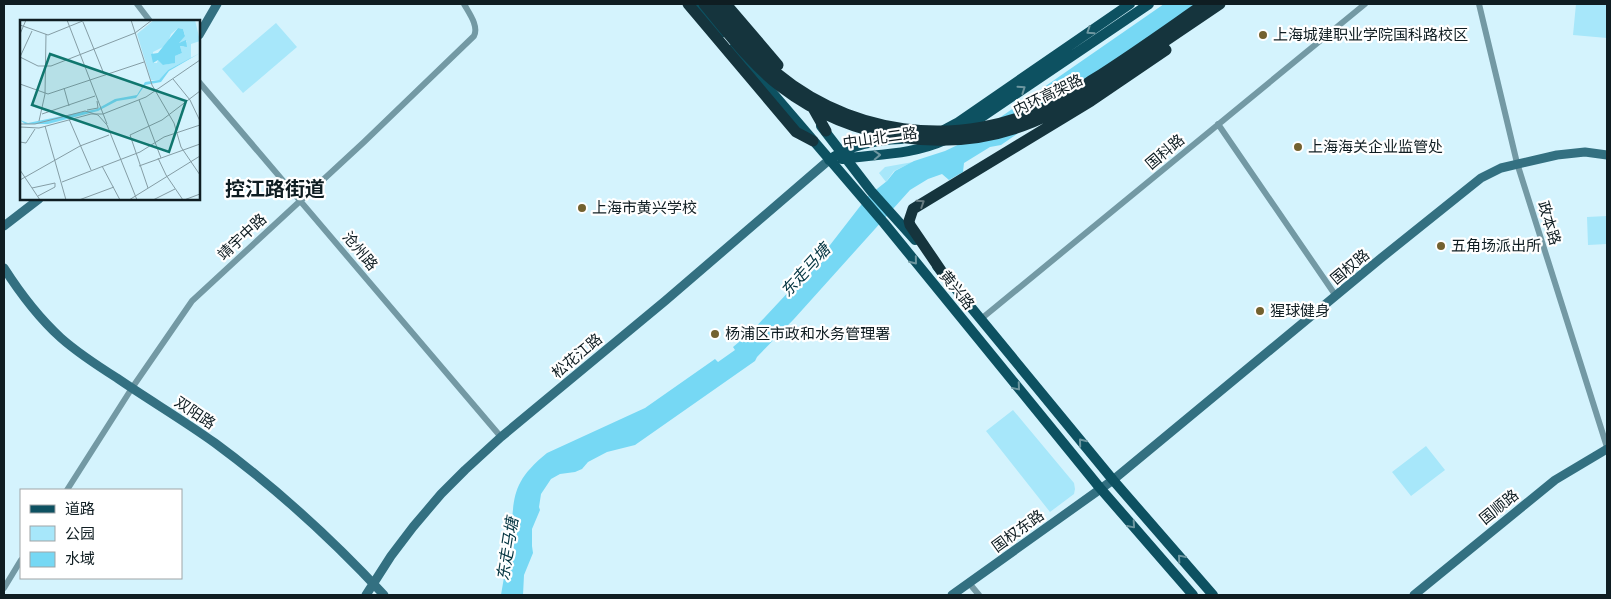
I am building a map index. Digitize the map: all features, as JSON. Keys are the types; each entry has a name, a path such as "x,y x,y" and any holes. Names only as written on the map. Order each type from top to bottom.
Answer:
{"highway":[{"path":"688,4 796,132 813,142"},
{"name":"内环高架路","path":"704,4 749,58 780,86 800,100 861,129 897,137 929,140 982,137 1033,122 1087,94 1220,4"},
{"name":"内环高架路","path":"714,4 761,58 821,103 846,114 903,130 953,132 986,128 1053,104 1127,57 1204,4"},
{"path":"726,4 805,97 826,131"},
{"path":"942,272 909,221 910,213 916,206 1100,96 1229,4"}],"main road":[{"name":"黄兴路","path":"696,4 884,223 1100,488 1193,595"},
{"name":"黄兴路","path":"720,4 826,131 871,191 942,272 1113,480 1213,595"},
{"name":"中山北二路","path":"829,160 843,155 854,146 914,138 948,128 1130,4"},
{"name":"中山北二路","path":"843,155 891,155 934,145 950,138 1149,4"}],"street":[{"path":"137,4 149,20"},
{"path":"200,32 218,4"},
{"name":"靖宇中路","path":"67,489 132,388 192,301 364,142 474,36 476,26 464,4"},
{"name":"国科路","path":"981,319 1365,4"},
{"name":"政本路","path":"1479,4 1517,163 1607,448"},
{"name":"沧州路","path":"200,83 502,437"},
{"path":"1218,124 1336,296"},
{"name":"国权路","path":"1100,488 1113,480 1481,178 1501,168 1517,163 1558,155 1585,152 1607,155"},
{"name":"松花江路","path":"366,595 413,527 440,494 502,437 665,301 829,160"},
{"path":"4,226 38,200"},
{"name":"双阳路","path":"4,268 30,304 61,337 91,361 207,438 263,480 324,533 384,595"},
{"name":"国顺路","path":"1414,595 1555,480 1607,448"},
{"name":"国权东路","path":"952,595 1100,488"},
{"path":"4,588 20,562"},
{"path":"969,583 979,595"}],"green space":[{"path":"1576,4 1607,4 1607,38 1573,35"},
{"path":"276,23 297,47 243,93 222,69"},
{"path":"913,162 894,171 886,182 879,173 885,167"},
{"path":"1607,216 1607,244 1588,245 1587,217"},
{"path":"1013,410 1074,483 1074,494 1050,512 986,431"},
{"path":"1426,446 1445,470 1411,496 1392,472"}],"water":[{"name":"东走马塘","path":"1164,4 1203,4 1001,145 990,147 964,163 963,172 949,180 942,174 928,179 910,190 755,361 635,445 607,452 588,462 582,469 560,474 551,479 541,494 540,510 532,529 533,553 524,575 523,595 501,595 516,493 526,474 547,453 645,408 715,359 718,362 735,350 733,347 752,331 820,258 868,196 887,181 895,171 914,161 945,151 966,141"}],"place":[{"name":"上海城建职业学院国科路校区","path":"1263,35"},
{"name":"上海海关企业监管处","path":"1298,147"},
{"name":"上海市黄兴学校","path":"582,208"},
{"name":"五角场派出所","path":"1441,246"},
{"name":"猩球健身","path":"1260,311"},
{"name":"杨浦区市政和水务管理署","path":"715,334"}],"district":[{"name":"控江路街道","path":"275,189"}]}
